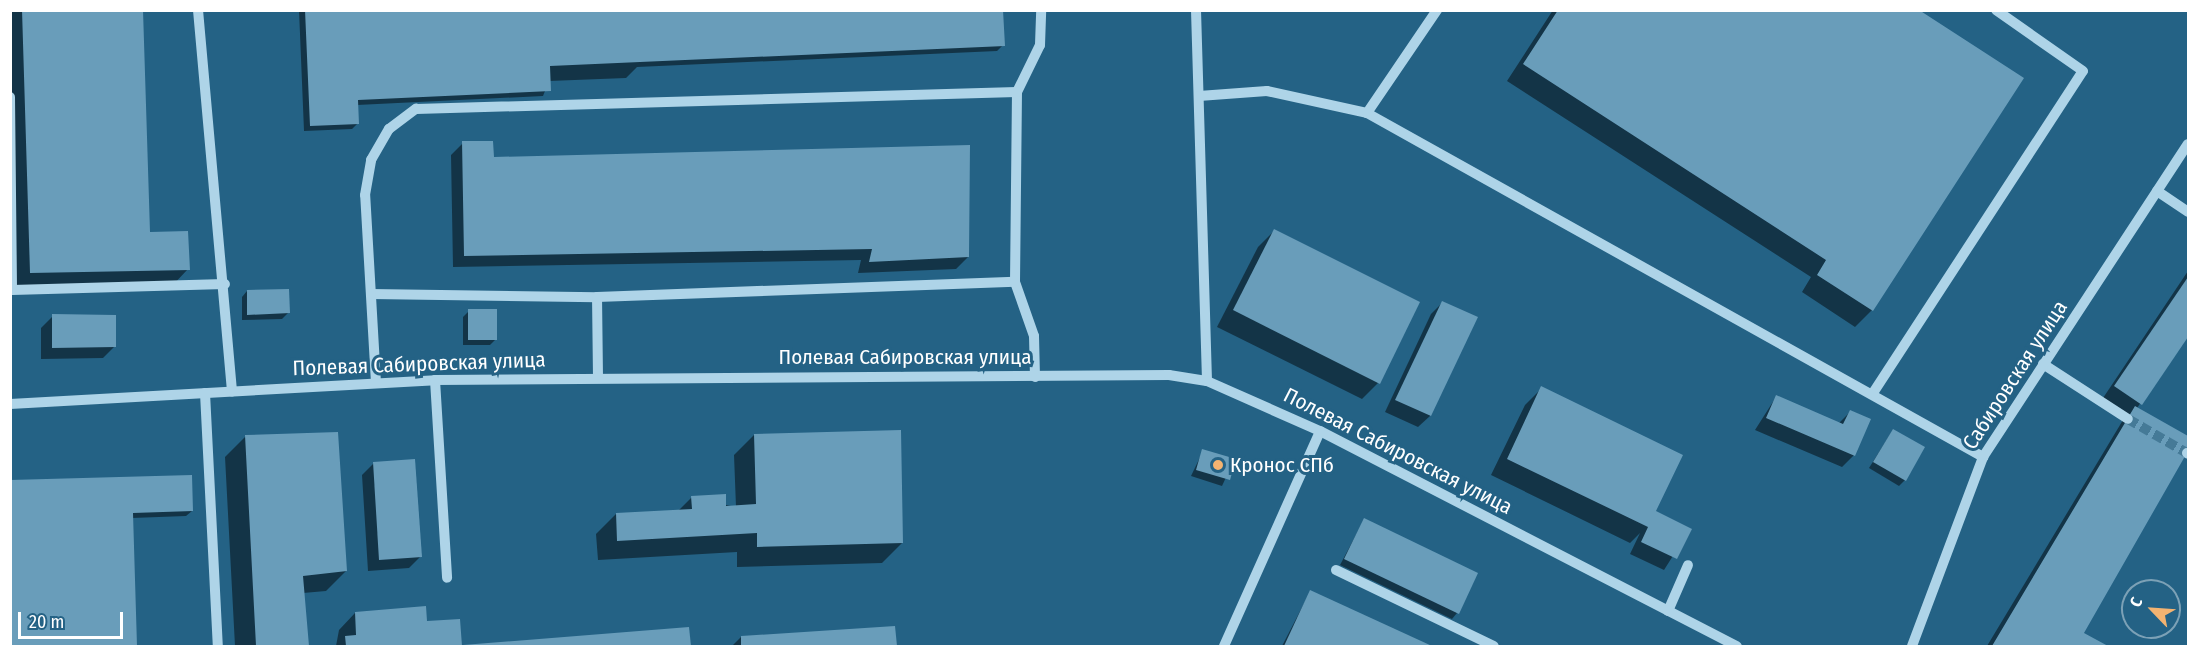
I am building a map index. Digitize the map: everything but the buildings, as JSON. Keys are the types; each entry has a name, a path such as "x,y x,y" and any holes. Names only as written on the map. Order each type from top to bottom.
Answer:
{"street":[{"path":"198,10 203,116 225,284 232,391"},
{"path":"1035,377 1035,336 1015,282 1017,92 1040,45 1041,10"},
{"path":"1196,10 1207,381"},
{"path":"1366,113 1437,10"},
{"path":"1873,393 2083,71 1996,10"},
{"path":"1199,96 1267,91 1366,113 1873,393 1983,458"},
{"path":"376,384 365,195 371,160 389,129 416,110 1017,92"},
{"path":"10,97 12,290 225,284"},
{"name":"Сабировская улица","path":"1912,646 1983,458 2188,144"},
{"path":"2157,190 2188,212"},
{"path":"371,294 597,297 1015,282"},
{"path":"597,297 598,377"},
{"path":"2043,364 2128,418"},
{"name":"Полевая Сабировская улица","path":"10,404 435,380 598,377 1169,375 1207,381 1320,430 1737,646"},
{"path":"435,380 447,578"},
{"path":"205,393 218,646"},
{"path":"1224,646 1320,430"},
{"path":"1668,611 1688,565"},
{"path":"1336,570 1494,646"}],"tunnel":[{"path":"2128,419 2187,453"}],"place":[{"name":"Кронос СПб","path":"1218,465"}]}
